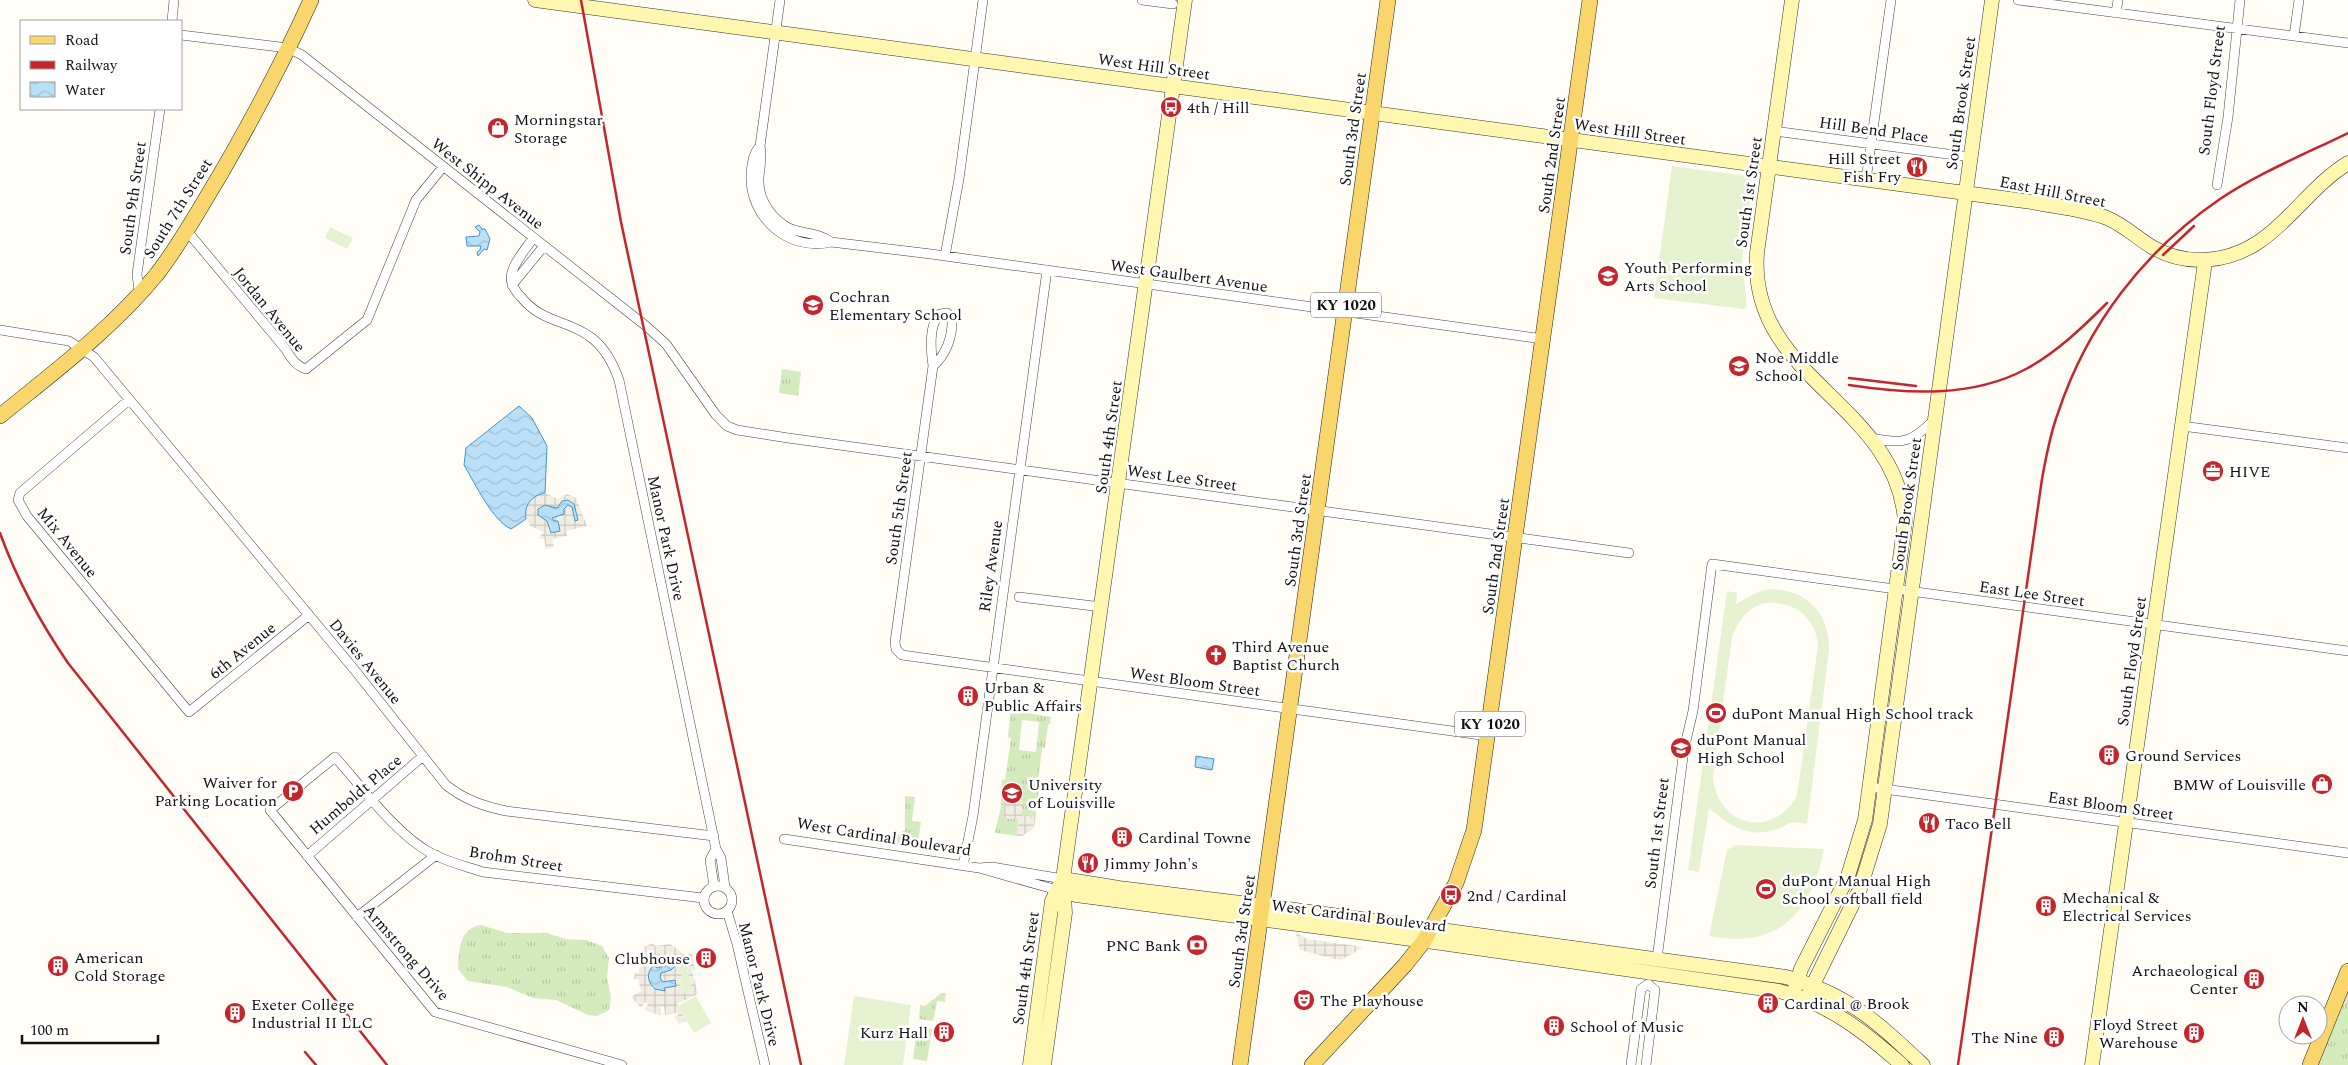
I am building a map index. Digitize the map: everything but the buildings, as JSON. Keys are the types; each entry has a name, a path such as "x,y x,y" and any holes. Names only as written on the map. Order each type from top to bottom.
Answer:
{"main road":[{"name":"South 7th Street","path":"0,416 81,348 156,275 187,231 249,124 311,0"},
{"name":"South 3rd Street","path":"1240,1065 1388,0"},
{"name":"South 2nd Street","path":"1312,1065 1404,965 1428,935 1456,883 1474,830 1590,0"},
{"path":"2310,1065 2348,971"}],"street":[{"path":"172,20 174,0"},
{"name":"West Hill Street","path":"536,0 1768,166"},
{"name":"West Gaulbert Avenue","path":"780,0 762,134 760,146 754,153 751,182 753,197 762,216 772,228 790,238 807,242 831,242 945,256 1543,339"},
{"path":"945,256 959,179 983,0"},
{"path":"1142,0 1179,2"},
{"name":"South 1st Street","path":"1792,0 1756,263 1758,290 1767,319 1787,350 1871,438 1892,468 1904,507 1905,535 1897,589"},
{"path":"1866,180 1891,0"},
{"name":"South Brook Street","path":"1800,997 1812,985 1852,909 1865,876 1879,830 1992,0"},
{"path":"2018,0 2348,44"},
{"path":"2116,13 2118,0"},
{"name":"South Floyd Street","path":"2216,185 2228,117 2240,0"},
{"path":"2294,36 2299,0"},
{"name":"South 4th Street","path":"1044,1065 1065,913 1061,887 1174,87 1179,2"},
{"name":"West Shipp Avenue","path":"182,35 288,48 302,55 658,336 666,344 716,415 732,428"},
{"name":"South 9th Street","path":"139,292 137,274 160,110"},
{"name":"Hill Bend Place","path":"1774,131 1970,157"},
{"name":"East Hill Street","path":"1768,166 2089,212 2113,220 2154,248 2172,256 2205,262 2240,252 2261,240 2324,181 2348,162"},
{"name":"Jordan Avenue","path":"187,231 284,347 293,362 306,369 367,320 416,200 443,167"},
{"path":"512,285 511,276 515,265 533,238"},
{"path":"512,285 544,246"},
{"name":"South Floyd Street","path":"2092,1065 2205,262"},
{"name":"Riley Avenue","path":"963,866 973,816 991,668 1047,270"},
{"name":"Manor Park Drive","path":"512,285 528,307 546,318 575,328 590,337 604,351 616,372 716,849 721,858 725,887 732,896 732,901 727,911 737,944 765,1065"},
{"name":"South 5th Street","path":"899,652 895,642 933,366 931,354 935,321 940,314 947,313 952,317 950,335 942,359 933,366"},
{"path":"0,330 58,338 69,341 81,348"},
{"name":"Davies Avenue","path":"81,348 94,357 309,615 446,785 459,796 479,805 506,811 714,836"},
{"name":"Mix Avenue","path":"130,400 20,493 18,500 33,523 189,712 194,709"},
{"path":"1871,438 1898,443 1906,441 1916,436 1936,418"},
{"path":"2182,426 2348,448"},
{"name":"West Lee Street","path":"732,428 788,438 1629,553"},
{"name":"South 1st Street","path":"1648,979 1654,958 1684,749 1693,711 1712,564"},
{"name":"East Lee Street","path":"1712,564 2348,651"},
{"name":"South Brook Street","path":"1800,997 1797,980 1848,876 1864,820 1897,589"},
{"path":"1020,597 1102,607"},
{"name":"6th Avenue","path":"194,709 309,615"},
{"name":"West Bloom Street","path":"899,652 910,658 1488,736"},
{"name":"Humboldt Place","path":"307,856 424,756"},
{"name":"Brohm Street","path":"270,810 335,757 409,839 436,855 483,872 703,898"},
{"name":"East Bloom Street","path":"1870,787 2348,853"},
{"name":"Armstrong Drive","path":"270,810 436,1012 622,1065"},
{"name":"West Cardinal Boulevard","path":"784,839 979,868 1061,887 1119,888 1262,913 1428,935 1654,958 1797,980 1828,990 1869,1016 1923,1065"},
{"name":"Manor Park Drive","path":"714,886 710,860 716,849"},
{"path":"357,917 436,855"},
{"name":"West Cardinal Boulevard","path":"979,868 992,867 1061,887"},
{"path":"703,898 705,893 714,886 725,887"},
{"name":"South 4th Street","path":"1030,1065 1052,901 1061,887"},
{"name":"Manor Park Drive","path":"703,898 706,909 711,912 716,914 727,911"},
{"name":"West Cardinal Boulevard","path":"1428,935 1648,979 1740,984 1800,997 1834,1012 1858,1028 1902,1065"},
{"path":"1631,1065 1641,989 1648,979 1656,990 1646,1065"}],"green space":[{"path":"1672,166 1753,177 1742,262 1747,306 1744,309 1654,298"},
{"path":"330,227 353,238 347,249 325,238"},
{"path":"782,369 801,372 798,396 779,393"},
{"name":"duPont Manual High School track","path":"1770,589 1783,590 1795,593 1805,599 1821,615 1828,637 1829,650 1807,824 1788,824 1767,832 1748,831 1732,825 1709,808 1699,872 1688,870 1727,591 1737,593 1736,604 1758,592","holes":["1765,603 1775,603 1801,612 1812,626 1818,645 1797,796 1786,810 1774,818 1760,822 1747,821 1735,816 1724,807 1717,794 1713,777 1732,637 1748,611"]},
{"path":"1011,710 1051,717 1045,748 1042,748 1037,791 1039,792 1035,808 1036,815 1031,819 1022,816 1017,825 1019,828 1017,836 996,833 995,831 1001,807 1002,780 1005,780 1011,738 1008,737","holes":["1022,720 1039,722 1036,752 1019,750"]},
{"path":"905,796 915,797 912,821 921,822 917,848 894,845 892,842 894,834 898,835 905,830"},
{"name":"duPont Manual High School softball field","path":"1735,845 1824,849 1810,892 1800,909 1788,922 1773,931 1755,937 1734,939 1709,936 1727,850"},
{"path":"481,925 507,933 547,933 566,939 586,940 602,946 609,958 607,977 611,997 609,1010 597,1016 588,1015 556,1000 533,998 507,987 468,981 458,969 460,948 464,935 474,927"},
{"path":"686,964 692,989 686,994 679,988 681,982 678,968"},
{"path":"2348,983 2348,1065 2315,1065 2323,1045 2328,1045 2328,1033"},
{"path":"941,993 946,993 945,1002 937,1001 933,1021 919,1019 920,1005 925,1006"},
{"path":"696,996 711,1023 694,1033 678,1006"},
{"path":"854,996 911,1005 903,1065 844,1065"},
{"path":"917,1028 932,1029 927,1061 913,1059"}],"shaded area":[{"path":"545,493 558,499 567,494 576,498 587,526 566,531 567,536 552,539 554,547 546,549 544,539 539,537 544,532 530,526 525,512 531,499","holes":["560,503 574,504 577,517 575,519 572,507 568,505 553,517 554,521 549,531 547,521 551,508 557,508"]},
{"path":"1014,794 1022,795 1022,816 1028,815 1031,819 1036,815 1034,828 1022,836 1017,836 1018,819 1007,819 1003,816 1005,800"},
{"path":"1296,933 1307,939 1364,947 1341,960 1335,959 1300,950"},
{"path":"653,943 655,946 670,944 687,956 690,952 692,954 695,970 692,971 698,994 677,1004 686,1021 679,1024 675,1017 678,1015 677,1013 665,1015 664,1007 661,1007 661,1015 645,1010 648,1004 645,1002 641,1008 631,997 641,991 638,979 634,979 635,973 638,973 641,965 637,962 641,959 644,961 646,959 640,953 645,950 644,947","holes":["672,956 678,963 673,968 661,973 660,978 663,982 673,979 677,982 664,988 664,991 660,991 651,985 648,976 663,966 664,960","686,964 692,989 686,994 679,988 682,976 678,968"]}],"water":[{"path":"479,225 482,229 485,229 490,239 487,250 484,249 478,256 477,252 481,246 467,246 466,237 479,236 480,232 475,227"},
{"path":"519,406 532,418 547,446 545,493 532,499 527,505 526,519 511,529 497,518 491,510 464,465 466,448"},
{"path":"568,500 574,504 578,520 575,521 572,507 568,505 564,509 564,514 552,518 554,521 558,521 560,531 551,533 547,521 538,515 538,509 545,505 557,508 562,501"},
{"path":"1196,756 1214,759 1212,770 1195,767"},
{"path":"672,956 678,963 671,970 661,973 660,978 663,982 675,980 676,986 664,988 665,991 655,989 649,980 651,968 654,965 657,968 663,966 665,957"}],"railway":[{"path":"581,0 621,222 801,1065"},
{"path":"1958,1065 2042,479 2048,446 2070,381 2102,320 2143,266 2167,242 2220,199 2266,172 2348,133"},
{"path":"2163,255 2194,226"},
{"path":"1849,385 1917,392 1962,389 1984,385 2005,378 2037,363 2079,330 2107,303"},
{"path":"1849,378 1916,386"},
{"path":"0,533 30,600 68,663 387,1065"},
{"path":"305,1052 316,1065"}],"place":[{"name":"4th / Hill","path":"1171,107"},
{"name":"Morningstar Storage","path":"498,128"},
{"name":"Hill Street Fish Fry","path":"1917,167"},
{"name":"Youth Performing Arts School","path":"1608,276"},
{"name":"Cochran Elementary School","path":"813,305"},
{"name":"Noe Middle School","path":"1739,366"},
{"name":"HIVE","path":"2213,471"},
{"name":"Third Avenue Baptist Church","path":"1216,655"},
{"name":"Urban & Public Affairs","path":"968,696"},
{"name":"duPont Manual High School track","path":"1716,713"},
{"name":"duPont Manual High School","path":"1681,748"},
{"name":"Ground Services","path":"2109,755"},
{"name":"BMW of Louisville","path":"2322,784"},
{"name":"Waiver for Parking Location","path":"293,791"},
{"name":"University of Louisville","path":"1012,793"},
{"name":"Taco Bell","path":"1929,823"},
{"name":"Cardinal Towne","path":"1122,837"},
{"name":"Jimmy John's","path":"1088,863"},
{"name":"duPont Manual High School softball field","path":"1766,889"},
{"name":"2nd / Cardinal","path":"1451,895"},
{"name":"Mechanical & Electrical Services","path":"2046,906"},
{"name":"PNC Bank","path":"1197,945"},
{"name":"Clubhouse","path":"706,958"},
{"name":"American Cold Storage","path":"58,966"},
{"name":"Archaeological Center","path":"2254,979"},
{"name":"The Playhouse","path":"1304,1000"},
{"name":"Cardinal @ Brook","path":"1768,1003"},
{"name":"Exeter College Industrial II LLC","path":"235,1013"},
{"name":"School of Music","path":"1554,1026"},
{"name":"Kurz Hall","path":"944,1032"},
{"name":"Floyd Street Warehouse","path":"2194,1033"},
{"name":"The Nine","path":"2054,1037"}]}
